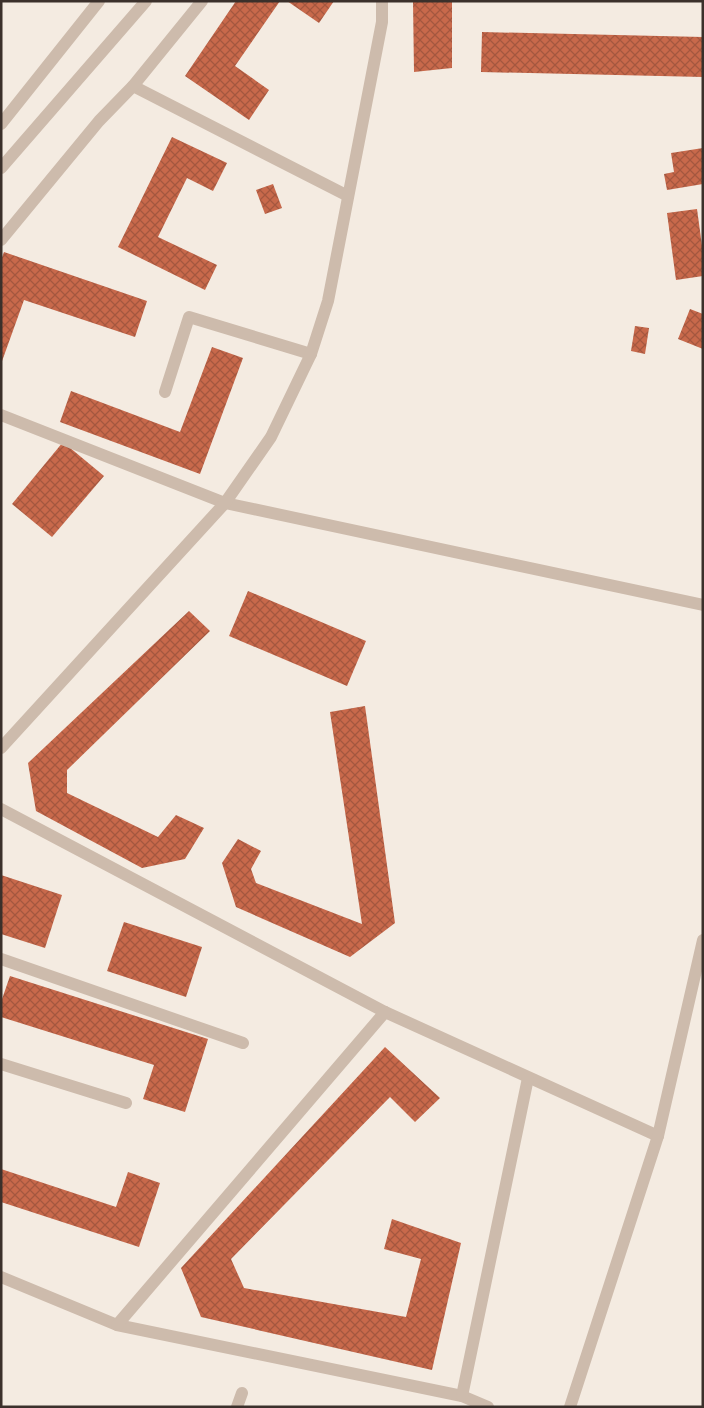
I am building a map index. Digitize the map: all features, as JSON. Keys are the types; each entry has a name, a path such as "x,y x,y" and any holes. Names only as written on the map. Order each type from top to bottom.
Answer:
{"street":[{"path":"1,124 100,1"},
{"path":"1,168 146,1"},
{"path":"1,240 99,121 133,86 202,1"},
{"path":"1,748 225,503 271,437 311,354 328,301 382,22 382,1"},
{"path":"133,86 348,196"},
{"path":"165,392 190,317 311,354"},
{"path":"1,416 225,503 703,605"},
{"path":"1,809 385,1012 658,1136"},
{"path":"570,1407 658,1136 703,940"},
{"path":"1,959 243,1043"},
{"path":"117,1325 385,1012"},
{"path":"1,1064 126,1103"},
{"path":"462,1396 528,1078"},
{"path":"1,1277 117,1325 462,1396 488,1407"},
{"path":"237,1407 242,1393"}],"building":[{"path":"236,1 280,1 235,66 269,90 249,120 185,76"},
{"path":"287,1 334,1 319,23"},
{"path":"413,1 452,1 452,68 414,72"},
{"path":"482,32 703,37 703,77 481,72"},
{"path":"172,137 227,163 213,191 187,178 158,237 217,265 205,290 118,247"},
{"path":"703,148 703,184 667,190 664,174 674,172 671,153"},
{"path":"273,184 282,208 265,214 256,190"},
{"path":"697,209 703,253 703,276 676,280 667,213"},
{"path":"4,252 147,301 135,337 24,300 1,364 1,260"},
{"path":"690,309 703,314 703,349 678,339"},
{"path":"635,326 649,328 645,354 631,351"},
{"path":"212,347 243,358 200,474 60,422 71,391 180,432"},
{"path":"63,442 104,476 52,537 12,504"},
{"path":"248,591 366,641 347,686 229,636"},
{"path":"189,611 210,631 67,770 67,793 158,837 176,815 204,828 185,859 142,868 36,811 28,763"},
{"path":"365,706 395,923 350,957 236,907 222,863 238,839 261,851 251,869 256,883 362,924 330,712"},
{"path":"1,875 62,895 45,948 1,934"},
{"path":"124,922 202,947 186,997 107,971"},
{"path":"10,976 208,1039 185,1112 143,1099 154,1065 1,1017 1,1002"},
{"path":"385,1047 440,1098 415,1122 390,1097 231,1259 244,1288 406,1317 421,1259 384,1249 392,1219 461,1243 432,1370 201,1317 181,1268"},
{"path":"1,1169 116,1207 128,1172 160,1183 139,1247 1,1202"}]}
